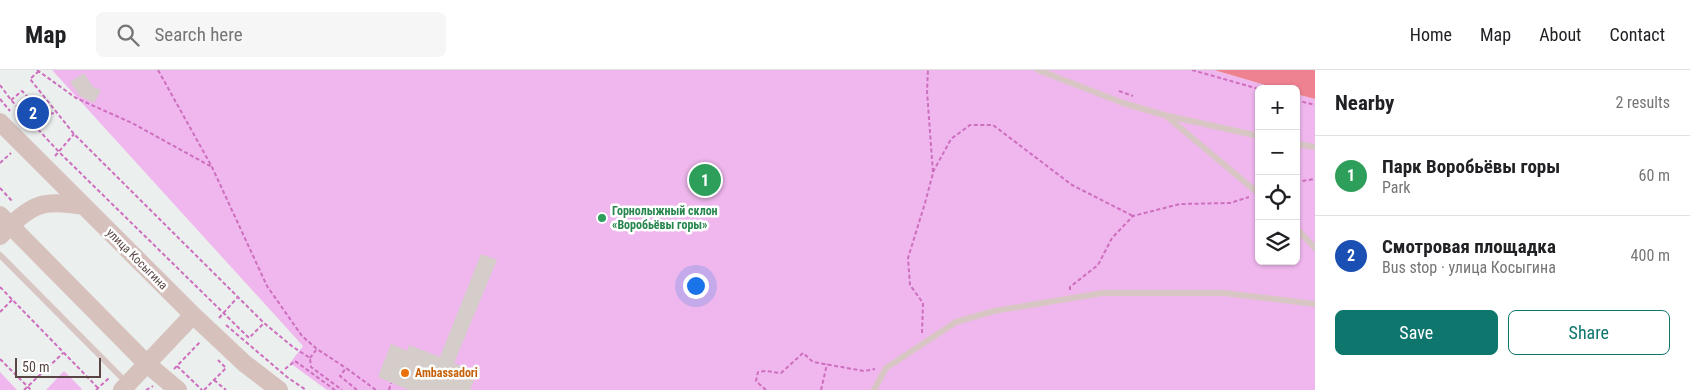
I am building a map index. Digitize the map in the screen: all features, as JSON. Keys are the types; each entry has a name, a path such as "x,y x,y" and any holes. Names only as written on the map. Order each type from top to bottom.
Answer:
{"main road":[{"name":"улица Косыгина","path":"0,122 193,316 244,363 279,390"},
{"path":"84,206 58,202 40,204 3,226 147,364 178,390"},
{"path":"125,387 193,316"}],"lane":[{"path":"1038,70 1123,103 1164,115 1255,135"},
{"path":"1164,115 1255,191"},
{"path":"1300,145 1315,147"},
{"path":"1300,232 1315,248"},
{"path":"0,255 125,387"},
{"path":"874,390 886,368 956,322 994,311 1103,294 1224,292 1315,304"}],"path":[{"path":"158,70 212,167 268,286 302,336 317,349 376,390"},
{"path":"928,70 927,92 933,173"},
{"path":"1192,70 1255,88"},
{"path":"212,167 132,123 76,98 38,71 30,79 74,134 238,298 264,323 293,347 310,358"},
{"path":"0,85 11,100 58,152 222,314 249,338 264,323"},
{"path":"1113,89 1141,98"},
{"path":"11,100 22,91 44,114 58,113"},
{"path":"1300,101 1315,105"},
{"path":"922,346 922,303 910,284 908,258 933,173 951,139 970,124 993,125 1072,185 1133,216"},
{"path":"55,156 74,134"},
{"path":"1300,181 1315,179"},
{"path":"0,188 12,201"},
{"path":"1070,299 1070,287 1098,265 1112,238 1133,216 1180,204 1230,203 1255,195"},
{"path":"0,287 98,388"},
{"path":"217,320 238,298"},
{"path":"0,312 13,299"},
{"path":"226,325 287,377 306,390"},
{"path":"172,371 202,338"},
{"path":"317,349 310,358 311,367 342,390"},
{"path":"24,390 63,352"},
{"path":"766,390 756,381 758,372 781,373 803,352 813,362 864,371 886,368"},
{"path":"177,366 203,390 226,368 213,355"},
{"path":"0,358 31,390"},
{"path":"285,369 295,361 334,390"},
{"path":"821,390 828,364"},
{"path":"346,368 340,376 357,390"},
{"path":"214,380 226,390"},
{"path":"389,390 391,383"},
{"path":"146,390 148,386 152,390"}],"shaded area":[{"path":"52,70 1214,70 1265,85 1255,85 1255,265 1300,265 1300,95 1315,99 1315,390 327,390 290,363 303,346"},
{"path":"1214,70 1315,70 1315,99 1300,95 1300,85 1265,85"},
{"path":"64,371 82,389 46,390"},
{"path":"0,372 17,390 0,390"}],"building":[{"path":"84,73 93,87 101,90 94,103 80,96 70,82"},
{"path":"481,254 497,260 454,363 468,369 466,375 475,378 470,390 409,390 378,377 391,344 407,351 409,345 440,357"}],"place":[{"name":"Смотровая площадка","path":"33,113"},
{"name":"Парк Воробьёвы горы","path":"705,180"},
{"name":"Горнолыжный склон «Воробьёвы горы»","path":"602,218"},
{"name":"Ambassadori","path":"405,373"}]}
